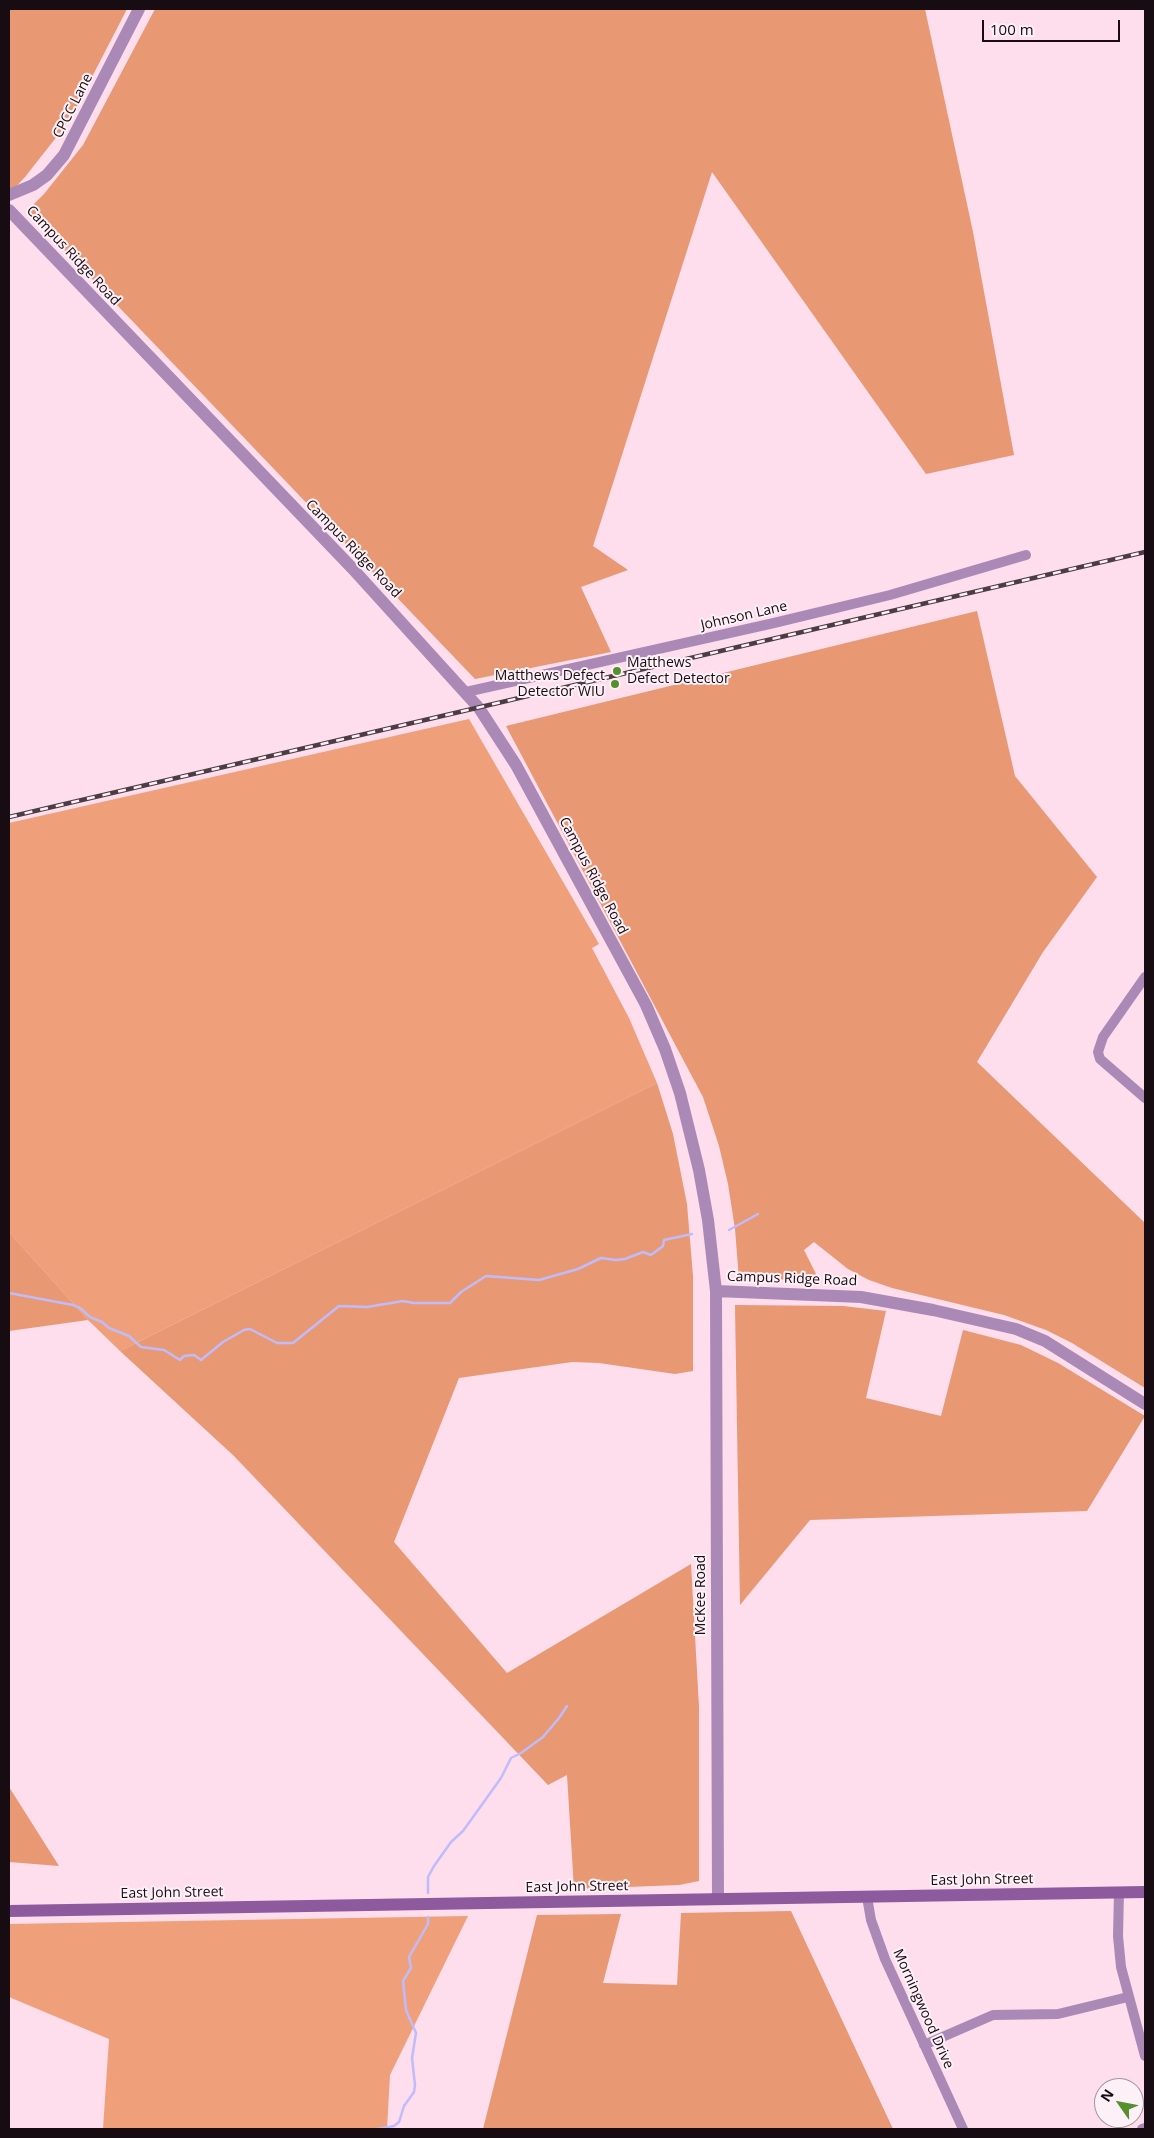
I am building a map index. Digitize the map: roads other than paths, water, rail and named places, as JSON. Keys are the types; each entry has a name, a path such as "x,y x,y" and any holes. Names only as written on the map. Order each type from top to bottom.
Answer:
{"main road":[{"name":"East John Street","path":"9,1911 1145,1892"}],"street":[{"name":"CPCC Lane","path":"9,195 33,185 47,175 64,155 139,9"},
{"name":"Campus Ridge Road","path":"9,210 352,568 466,692 492,726 516,765 646,1005 665,1048 680,1093 697,1161 708,1220 716,1291 861,1297 1016,1329 1045,1341 1068,1354 1145,1404"},
{"name":"Johnson Lane","path":"466,692 783,621 890,594 1026,555"},
{"path":"1145,977 1103,1037 1098,1052 1100,1059 1145,1098"},
{"name":"McKee Road","path":"716,1291 718,1899"},
{"path":"1119,1892 1118,1936 1122,1967 1145,2056"},
{"name":"Morningwood Drive","path":"867,1897 871,1920 885,1960 963,2129"},
{"path":"924,2045 993,2015 1058,2014 1128,1996"}],"waterway":[{"path":"729,1230 758,1214"},
{"path":"9,1293 73,1305 109,1328 129,1336 141,1347 164,1350 180,1360 184,1356 194,1355 201,1360 223,1342 244,1330 250,1329 277,1343 293,1343 339,1306 367,1307 403,1301 414,1303 450,1303 461,1292 486,1276 539,1280 578,1269 601,1258 625,1259 643,1252 651,1255 663,1246 664,1240 692,1234"},
{"path":"428,1893 428,1877 434,1866 451,1842 463,1831 501,1778 511,1758 543,1737 567,1706"},
{"path":"377,2129 394,2126 399,2122 404,2106 414,2092 412,2058 416,2033 406,2010 403,1981 411,1968 409,1957 428,1924 428,1917"}],"railway":[{"path":"9,817 1145,552"}],"place":[{"name":"Matthews Defect Detector","path":"617,671"},
{"name":"Matthews Defect Detector WIU","path":"615,684"}]}
